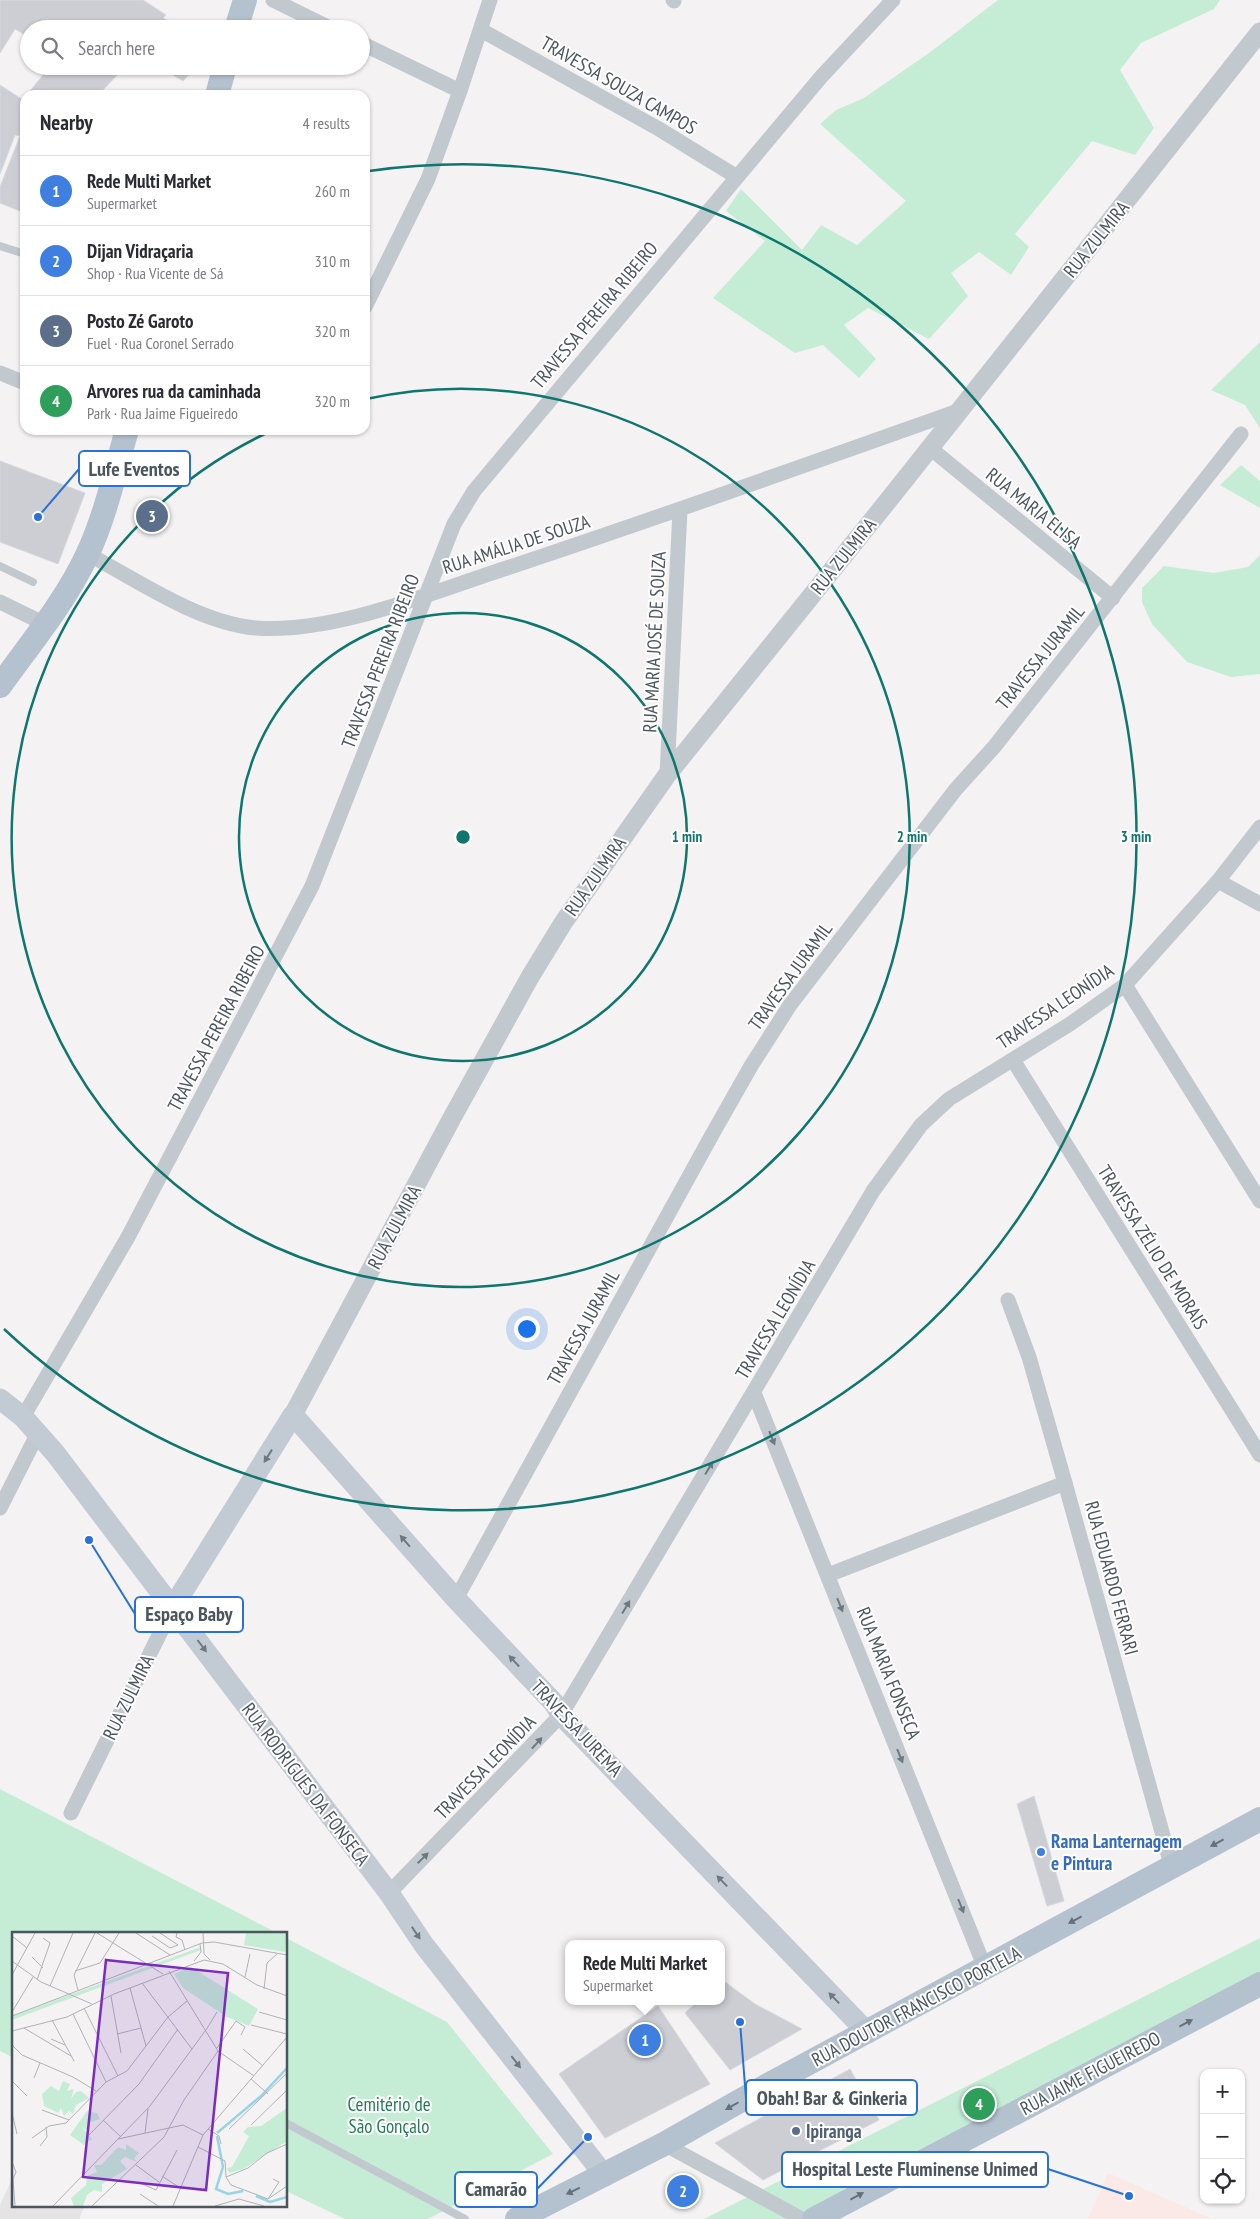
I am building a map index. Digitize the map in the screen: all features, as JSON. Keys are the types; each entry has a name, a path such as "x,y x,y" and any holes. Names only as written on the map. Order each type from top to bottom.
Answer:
{"main road":[{"path":"239,20 245,0"},
{"path":"218,90 223,75"},
{"path":"0,686 44,624 88,554 107,502 126,435"},
{"name":"RUA RODRIGUES DA FONSECA","path":"0,1399 23,1417 38,1433 173,1607 389,1893 424,1945 605,2176"},
{"name":"TRAVESSA JUREMA","path":"294,1415 456,1599 554,1703 562,1715 868,2033"},
{"name":"RUA ZULMIRA","path":"173,1607 294,1415"},
{"name":"RUA DOUTOR FRANCISCO PORTELA","path":"517,2219 605,2176 1260,1819"},
{"name":"RUA JAIME FIGUEIREDO","path":"814,2219 1260,1984"}],"street":[{"path":"273,0 314,20"},
{"path":"370,297 428,179 490,0"},
{"name":"TRAVESSA PEREIRA RIBEIRO","path":"23,1417 128,1237 312,886 454,524 474,491 821,77 893,0"},
{"name":"TRAVESSA SOUZA CAMPOS","path":"481,30 659,129 737,177"},
{"name":"RUA ZULMIRA","path":"294,1415 530,977 563,923 667,775 930,448 958,410 1260,32"},
{"path":"370,47 460,91"},
{"path":"0,373 20,381"},
{"name":"RUA AMÁLIA DE SOUZA","path":"88,554 207,616 254,628 295,628 345,620 680,510 958,410"},
{"name":"TRAVESSA JURAMIL","path":"456,1599 713,1133 751,1066 790,1005 956,789 994,747 1242,434"},
{"name":"RUA MARIA ELISA","path":"930,448 1113,598"},
{"name":"RUA MARIA JOSÉ DE SOUZA","path":"667,775 680,510"},
{"path":"0,602 44,624"},
{"name":"TRAVESSA LEONÍDIA","path":"389,1893 562,1715 873,1191 921,1125 949,1099 1013,1060 1125,985 1218,880 1260,827"},
{"path":"1218,880 1260,904"},
{"path":"1125,985 1260,1201"},
{"name":"TRAVESSA ZÉLIO DE MORAIS","path":"1013,1060 1260,1455"},
{"name":"RUA EDUARDO FERRARI","path":"1008,1300 1029,1357 1066,1483 1172,1868"},
{"name":"RUA MARIA FONSECA","path":"754,1393 985,1968"},
{"path":"0,1508 38,1433"},
{"path":"828,1575 1066,1483"},
{"name":"RUA ZULMIRA","path":"71,1813 173,1607"},
{"path":"664,2144 802,2219"}],"lane":[{"path":"0,246 20,252"},
{"path":"0,566 33,582"},
{"path":"288,2124 465,2219"}],"shaded area":[{"path":"1108,2173 1212,2219 1088,2219"},
{"path":"12,2178 12,2206 85,2206 79,2219 0,2219 0,2205"}],"green space":[{"path":"998,0 1220,0 1214,9 1141,43 1120,70 1154,128 1135,155 1092,141 1015,234 1029,247 1011,275 979,252 951,273 968,296 929,339 868,308 844,325 876,359 859,378 823,345 795,353 713,298 765,241 726,211 741,189 802,250 821,225 857,245 906,201 820,124 836,110 864,98 929,53"},
{"path":"1260,342 1260,428 1245,405 1211,390"},
{"path":"1241,465 1260,481 1260,508 1220,485"},
{"path":"1260,555 1260,674 1231,677 1187,662 1152,624 1142,602 1142,588 1164,566 1214,573 1248,567"},
{"path":"0,1789 275,1932 12,1932 12,2057 0,2051"},
{"path":"1260,1938 1260,1989 793,2219 704,2219"},
{"name":"Cemitério de São Gonçalo","path":"288,1939 447,2022 553,2154 428,2219 345,2219 288,2192"}],"building":[{"path":"0,0 143,0 166,15 163,18 167,20 20,20 20,32 15,29 0,53"},
{"path":"43,75 117,75 103,90 31,90"},
{"path":"173,75 189,75 183,81"},
{"path":"0,85 20,98 20,136 15,135 0,174"},
{"path":"20,136 20,211 0,203 0,187"},
{"path":"0,461 85,493 58,564 0,542"},
{"name":"Rama Lanternagem e Pintura","path":"1034,1796 1064,1901 1047,1906 1017,1804"},
{"path":"725,1982 755,2004 802,2029 730,2070 685,2013 694,2005 725,2005"},
{"path":"658,2006 710,2084 605,2138 559,2074"},
{"name":"Ipiranga","path":"850,2069 879,2120 763,2180 715,2143"}],"place":[{"name":"Posto Zé Garoto","path":"152,516"},
{"name":"Lufe Eventos","path":"38,517"},
{"name":"Espaço Baby","path":"89,1540"},
{"name":"Rama Lanternagem e Pintura","path":"1041,1852"},
{"name":"Obah! Bar & Ginkeria","path":"740,2022"},
{"name":"Rede Multi Market","path":"645,2040"},
{"name":"Arvores rua da caminhada","path":"979,2104"},
{"name":"Ipiranga","path":"796,2131"},
{"name":"Camarão","path":"588,2137"},
{"name":"Dijan Vidraçaria","path":"683,2191"},
{"name":"Hospital Leste Fluminense Unimed","path":"1129,2196"}]}
